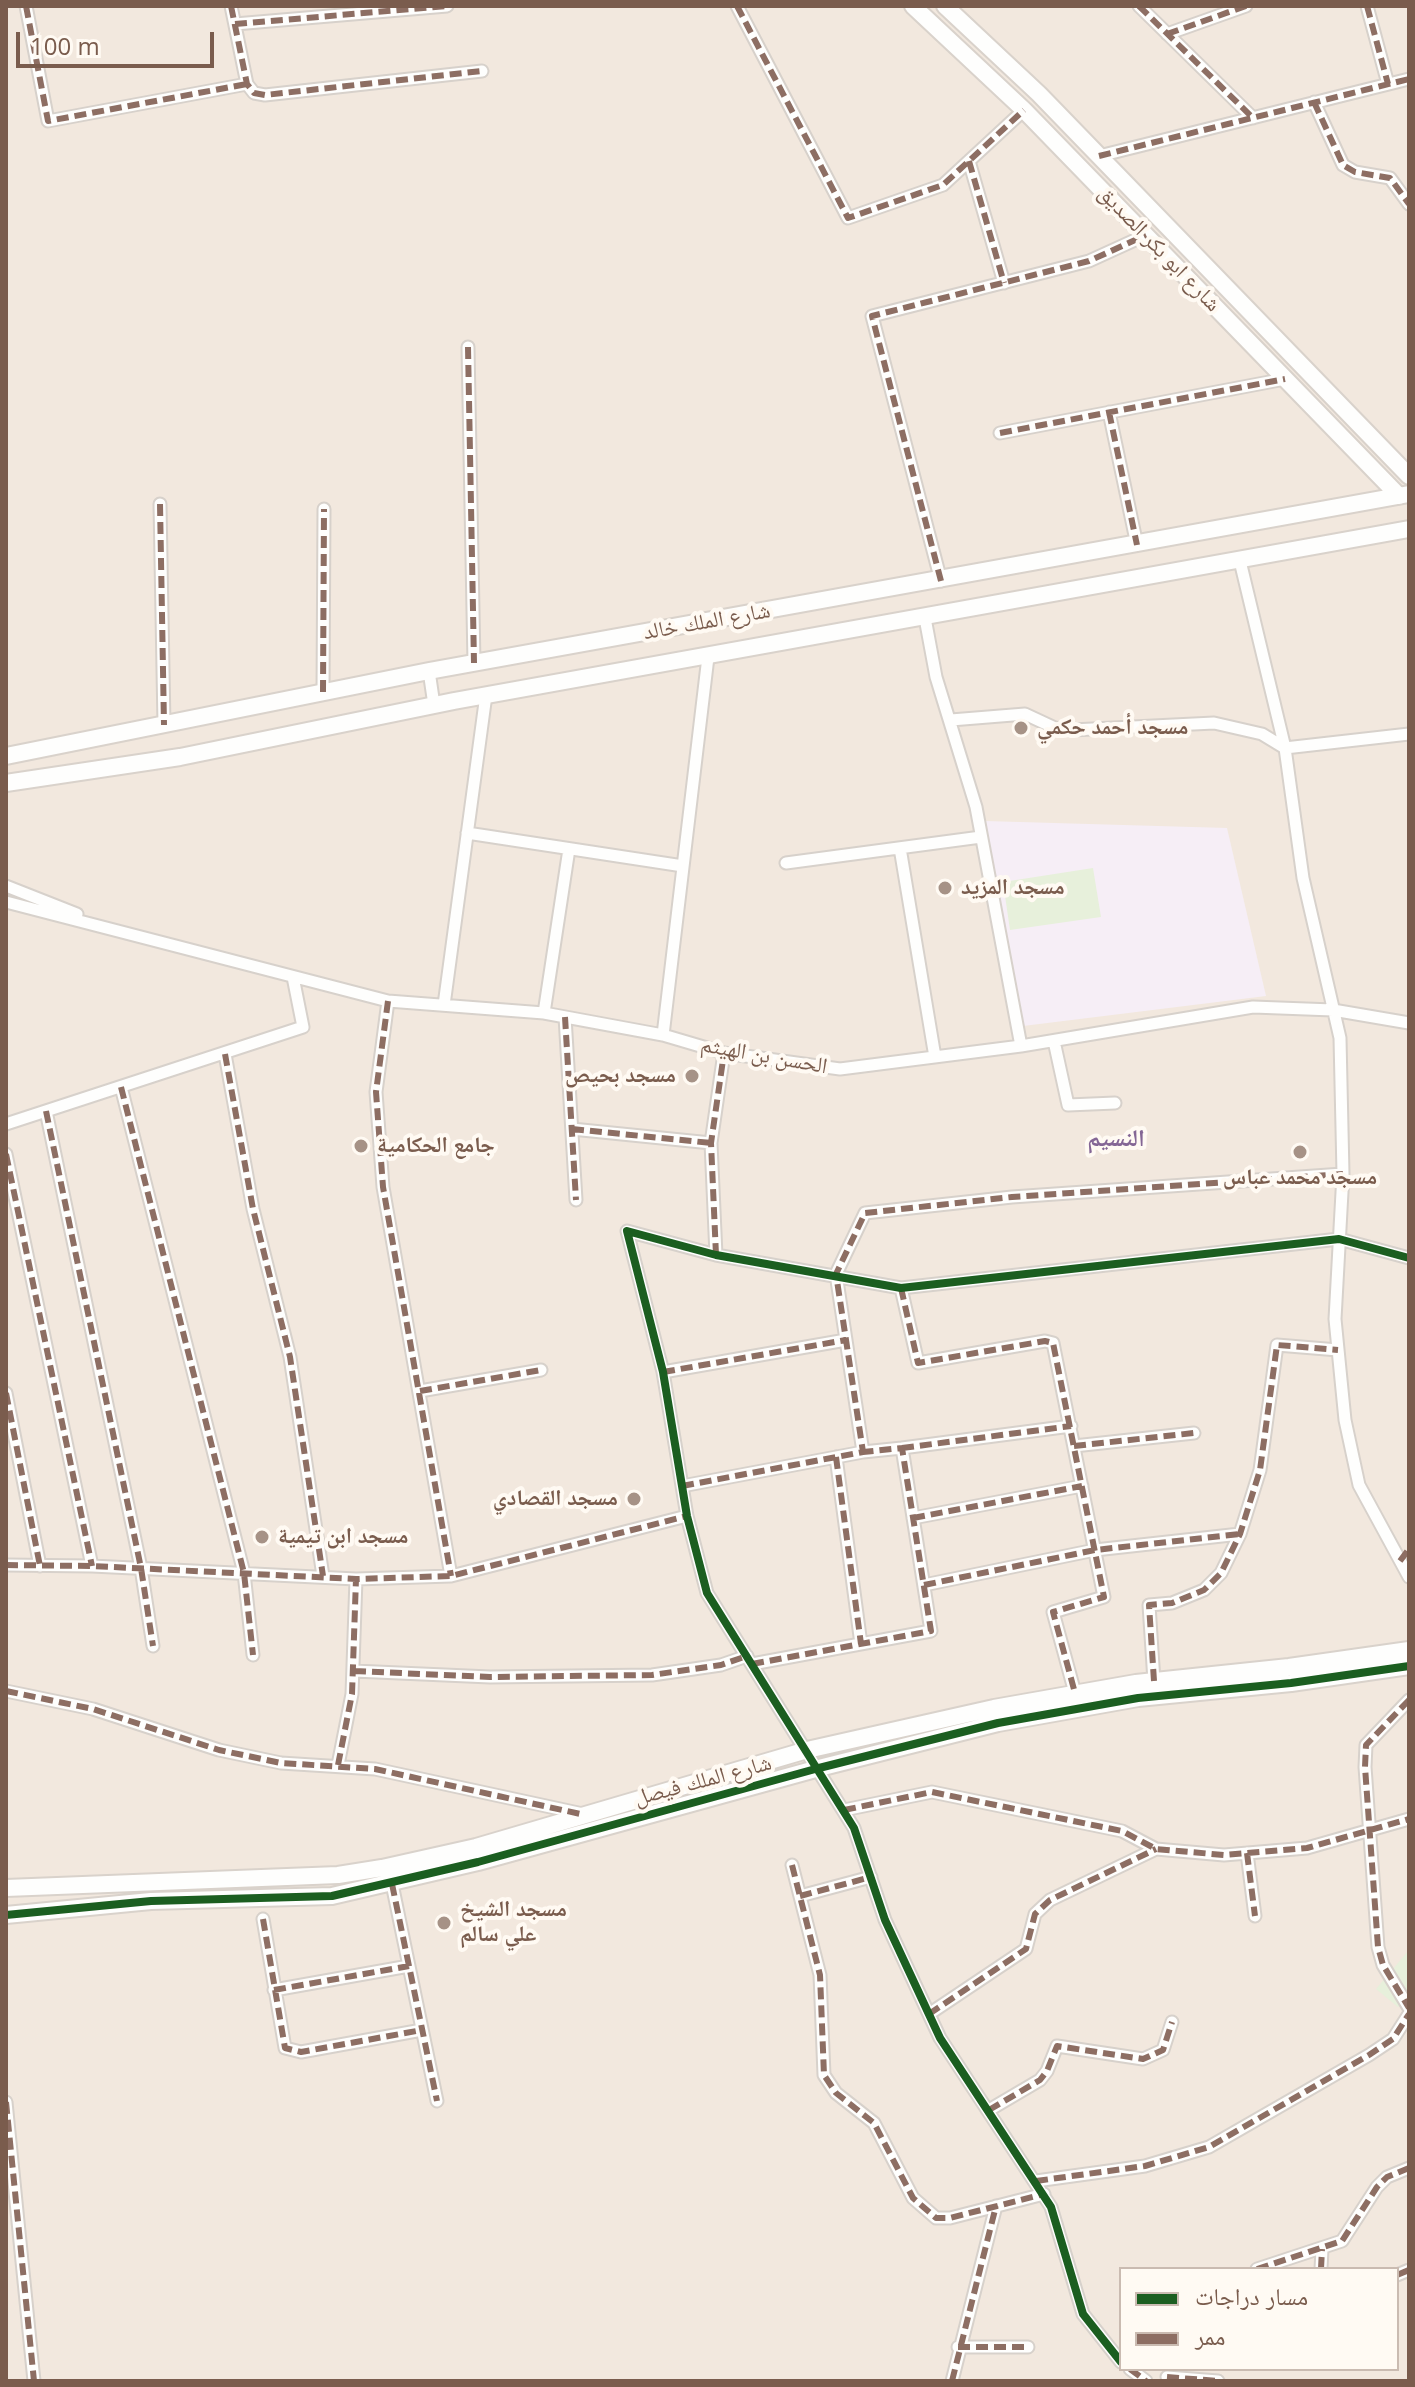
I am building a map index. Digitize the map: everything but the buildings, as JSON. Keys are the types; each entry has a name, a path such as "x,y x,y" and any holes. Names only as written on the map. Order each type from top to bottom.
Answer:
{"main road":[{"name":"شارع ابو بكر الصديق","path":"913,6 1024,110 1285,379 1404,495"},
{"name":"شارع ابو بكر الصديق","path":"945,6 1099,156 1409,476"},
{"name":"شارع الملك خالد","path":"6,756 429,671 1404,495"},
{"name":"شارع الملك خالد","path":"6,783 180,757 486,695 1409,529"},
{"name":"شارع الملك فيصل","path":"6,1888 338,1875 476,1847 807,1750 1075,1693 1409,1650"},
{"name":"شارع الملك فيصل","path":"6,1915 151,1901 332,1896 392,1884 819,1768 998,1723 1122,1701 1409,1666"}],"street":[{"path":"26,6 48,121 247,84"},
{"path":"231,6 247,84 254,93 279,95 482,71"},
{"path":"235,24 447,6"},
{"path":"737,6 848,218 943,185 1024,110"},
{"path":"1139,6 1253,118"},
{"path":"1167,34 1246,6"},
{"path":"1367,6 1388,84"},
{"path":"1099,156 1409,79"},
{"path":"1314,102 1343,165 1355,172 1390,178 1409,204"},
{"path":"969,161 1004,283"},
{"path":"941,581 872,316 1089,261 1146,235"},
{"path":"468,347 474,663"},
{"path":"1000,433 1285,379"},
{"path":"1109,412 1137,545"},
{"path":"160,504 164,725"},
{"path":"323,692 324,509"},
{"path":"1240,561 1285,748 1303,878 1340,1038 1343,1174 1335,1319 1345,1420 1359,1485 1409,1577"},
{"path":"925,618 936,677 951,720 981,837 1021,1046"},
{"path":"663,1035 708,657"},
{"path":"429,671 434,705"},
{"path":"444,1005 486,695"},
{"path":"951,720 1025,714 1055,728 1072,730 1214,723 1262,734 1285,748 1409,734"},
{"path":"467,833 683,866"},
{"path":"786,863 981,837"},
{"path":"900,848 935,1057"},
{"path":"544,1013 569,849"},
{"name":"الحسن بن الهيثم","path":"6,886 125,934"},
{"name":"الحسن بن الهيثم","path":"6,902 388,1001 544,1013 663,1035 724,1053 840,1069 1021,1046 1253,1007 1333,1010 1409,1023"},
{"path":"6,1124 303,1027 293,977"},
{"path":"388,1001 376,1092 383,1187 451,1576"},
{"path":"565,1017 576,1200"},
{"path":"1054,1041 1068,1105 1115,1103"},
{"path":"716,1255 711,1143 724,1053"},
{"path":"225,1054 253,1209 290,1357 323,1576"},
{"path":"121,1087 244,1573 253,1655"},
{"path":"46,1111 141,1568 153,1646"},
{"path":"572,1129 711,1143"},
{"path":"6,1154 92,1566"},
{"path":"863,1452 836,1274 865,1213 1012,1197 1343,1174"},
{"path":"1119,2359 1083,2314 1051,2207 1044,2194 940,2038 885,1920 854,1828 707,1593 687,1516 663,1372 627,1231 716,1255 901,1288 1339,1239 1409,1258"},
{"path":"901,1288 918,1363 1045,1341 1053,1343 1104,1597 1053,1612 1075,1693"},
{"path":"663,1372 846,1340"},
{"path":"1154,1681 1149,1605 1172,1603 1204,1590 1221,1573 1240,1534 1260,1470 1277,1345 1338,1350"},
{"path":"420,1391 541,1370"},
{"path":"6,1393 40,1566"},
{"path":"682,1486 863,1452 1071,1426"},
{"path":"1074,1446 1194,1433"},
{"path":"354,1671 490,1677 638,1676 931,1631 902,1448"},
{"path":"836,1457 861,1644"},
{"path":"913,1518 1082,1486"},
{"path":"6,1565 92,1566 356,1579 451,1576 687,1516"},
{"path":"924,1585 1095,1550 1240,1534"},
{"path":"1400,1561 1409,1549"},
{"path":"338,1765 348,1725 354,1671 356,1579"},
{"path":"6,1691 93,1709 219,1750 281,1763 375,1769 585,1815"},
{"path":"1036,2181 1145,2166 1209,2147 1393,2039 1409,2011 1383,1965 1378,1947 1365,1792 1366,1745 1409,1700"},
{"path":"844,1810 932,1792 1122,1831 1156,1849 1247,1853 1307,1848 1409,1819"},
{"path":"929,2014 1026,1949 1035,1914 1050,1900 1156,1849"},
{"path":"1247,1853 1255,1916"},
{"path":"792,1865 820,1975 824,2075 836,2093 874,2123 904,2183 925,2210 936,2218 950,2218 1044,2194"},
{"path":"800,1896 871,1877"},
{"path":"392,1884 437,2101"},
{"path":"263,1919 282,2042 291,2052 422,2030"},
{"path":"274,1990 409,1966"},
{"path":"989,2110 1040,2080 1057,2046 1143,2059 1163,2050 1172,2022"},
{"path":"6,2102 34,2381"},
{"path":"1264,2267 1342,2241 1377,2187 1387,2177 1409,2168"},
{"path":"952,2381 958,2347 996,2206"},
{"path":"1321,2267 1322,2249"},
{"path":"958,2347 1028,2347"},
{"path":"1168,2376 1218,2381"}],"shaded area":[{"path":"6,6 1409,6 1409,2381 6,2381"},
{"path":"985,821 1227,828 1266,996 1023,1026"}],"green space":[{"path":"1093,868 1101,917 1010,930 1003,882"},
{"path":"1409,1950 1409,2000 1398,2007 1376,1989"}],"marked path":[{"path":"26,6 48,121 247,84"},
{"path":"231,6 247,84 254,93 265,95 482,71"},
{"path":"235,24 447,6"},
{"path":"737,6 848,218 943,185 1024,110"},
{"path":"1139,6 1253,118"},
{"path":"1167,34 1246,6"},
{"path":"1367,6 1388,84"},
{"path":"1099,156 1409,79"},
{"path":"1314,102 1343,165 1355,172 1390,178 1409,204"},
{"path":"969,161 1004,283"},
{"path":"941,581 872,316 1089,261 1146,235"},
{"path":"468,347 474,663"},
{"path":"1000,433 1285,379"},
{"path":"1109,412 1137,545"},
{"path":"160,504 164,725"},
{"path":"323,692 324,509"},
{"path":"388,1001 376,1092 383,1187 451,1576"},
{"path":"565,1017 576,1200"},
{"path":"716,1255 711,1143 724,1053"},
{"path":"225,1054 253,1209 290,1357 323,1576"},
{"path":"121,1087 244,1573 253,1655"},
{"path":"46,1111 141,1568 153,1646"},
{"path":"572,1129 711,1143"},
{"path":"6,1154 92,1566"},
{"path":"682,1486 863,1452 836,1274 865,1213 1012,1197 1343,1174"},
{"path":"901,1288 918,1363 1045,1341 1053,1343 1104,1597 1053,1612 1075,1693"},
{"path":"663,1372 846,1340"},
{"path":"1154,1681 1149,1605 1172,1603 1204,1590 1221,1573 1240,1534 1260,1470 1277,1345 1338,1350"},
{"path":"420,1391 541,1370"},
{"path":"6,1393 40,1566"},
{"path":"902,1448 1071,1426"},
{"path":"1074,1446 1194,1433"},
{"path":"752,1664 931,1631 902,1448 863,1452"},
{"path":"836,1457 861,1644"},
{"path":"913,1518 1082,1486"},
{"path":"6,1565 92,1566 356,1579 451,1576 687,1516"},
{"path":"924,1585 1095,1550 1240,1534"},
{"path":"1400,1561 1409,1549"},
{"path":"338,1765 352,1694 356,1579"},
{"path":"354,1671 490,1677 652,1675 721,1665 747,1656"},
{"path":"6,1691 93,1709 219,1750 281,1763 375,1769 585,1815"},
{"path":"1409,1700 1366,1745 1365,1767 1378,1947 1383,1965 1409,2008"},
{"path":"844,1810 932,1792 1122,1831 1156,1849 1224,1855 1307,1848 1409,1819"},
{"path":"929,2014 1026,1949 1035,1914 1050,1900 1156,1849"},
{"path":"1247,1853 1255,1916"},
{"path":"792,1865 820,1975 824,2075 836,2093 874,2123 913,2198 936,2218 950,2218 1044,2194"},
{"path":"800,1896 871,1877"},
{"path":"392,1884 437,2101"},
{"path":"263,1919 285,2048 301,2052 422,2030"},
{"path":"274,1990 409,1966"},
{"path":"1036,2181 1145,2166 1209,2147 1369,2055 1393,2039 1409,2014"},
{"path":"989,2110 1040,2080 1057,2046 1143,2059 1163,2050 1172,2022"},
{"path":"6,2102 34,2381"},
{"path":"1263,2267 1342,2241 1377,2187 1387,2177 1409,2168"},
{"path":"952,2381 996,2206"},
{"path":"1321,2267 1322,2249"},
{"path":"1399,2274 1409,2270"},
{"path":"958,2347 1028,2347"},
{"path":"1133,2371 1146,2381"},
{"path":"1167,2377 1218,2381"}],"cycle path":[{"path":"1119,2359 1083,2314 1051,2207 940,2038 885,1920 854,1828 707,1593 687,1516 663,1372 627,1231 716,1255 901,1288 1339,1239 1409,1258"},
{"path":"6,1915 151,1901 332,1896 478,1862 819,1768 998,1723 1138,1698 1291,1683 1409,1666"}],"place":[{"name":"مسجد أحمد حكمي","path":"1021,728"},
{"name":"مسجد المزيد","path":"945,888"},
{"name":"مسجد بحيص","path":"692,1076"},
{"name":"جامع الحكامية","path":"361,1146"},
{"name":"مسجد محمد عباس","path":"1300,1152"},
{"name":"مسجد القصادي","path":"634,1499"},
{"name":"مسجد ابن تيمية","path":"262,1537"},
{"name":"مسجد الشيخ علي سالم","path":"444,1923"}],"district":[{"name":"النسيم","path":"1116,1139"}]}
